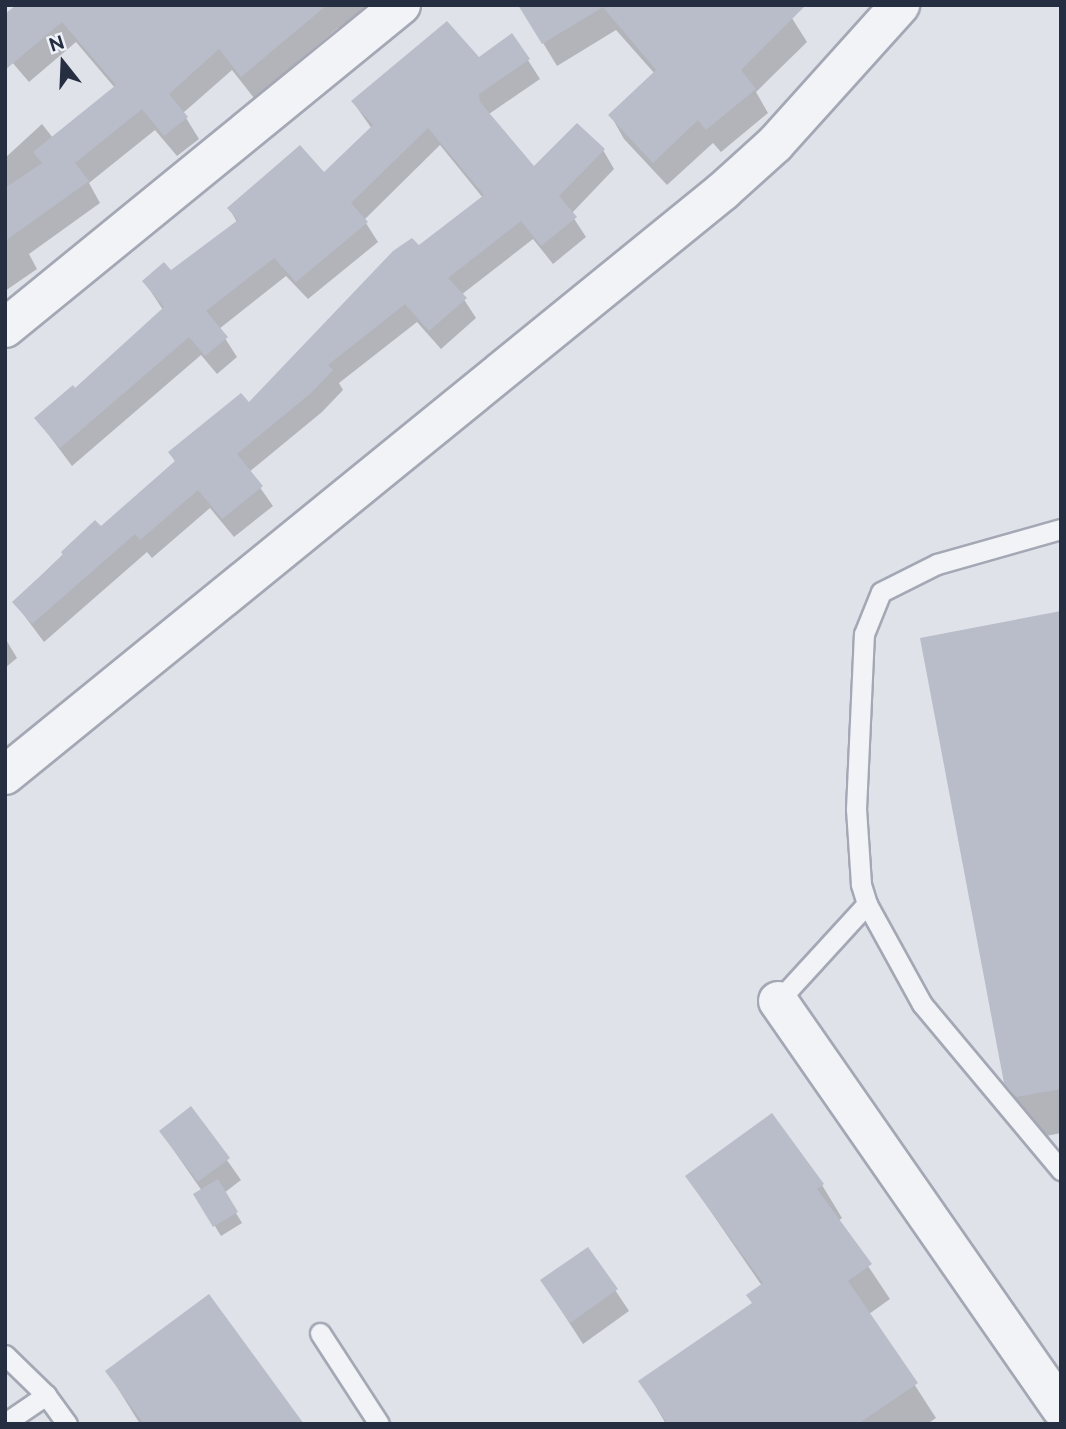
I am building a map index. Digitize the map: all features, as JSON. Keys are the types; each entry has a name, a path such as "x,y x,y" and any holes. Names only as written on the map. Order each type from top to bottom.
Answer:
{"street":[{"path":"5,328 401,5"},
{"path":"5,775 723,191 775,144 900,5"},
{"path":"778,1001 1061,1408"}],"lane":[{"path":"1061,529 937,564 881,592 864,634 856,809 861,884 867,904 922,1003 1061,1170"},
{"path":"778,1001 867,904"},
{"path":"320,1334 379,1424"},
{"path":"5,1355 46,1395 67,1424"},
{"path":"5,1423 46,1395"}],"building":[{"path":"16,5 327,5 241,77 219,49 169,94 188,117 164,136 142,109 75,163 89,181 5,241 5,188 42,163 33,152 116,85 62,22 5,70 5,14"},
{"path":"518,5 806,5 741,70 756,89 706,130 698,120 653,163 608,115 656,70 603,7 542,44"},
{"path":"447,21 479,57 512,33 530,59 479,94 480,102 534,166 577,123 605,149 559,196 577,217 541,246 521,221 448,278 467,298 429,331 405,304 328,365 333,370 311,393 237,454 263,486 222,519 198,490 140,540 135,534 32,624 12,602 63,555 61,552 95,520 101,526 175,461 168,452 241,393 249,402 393,251 412,238 419,245 484,195 428,128 351,203 368,222 296,282 274,258 206,311 228,337 205,356 189,337 60,448 34,418 73,385 75,388 164,307 142,281 164,262 171,270 238,220 227,208 300,145 324,172 373,125 351,101"},
{"path":"1061,611 1061,1089 1016,1097 1004,1083 920,638"},
{"path":"191,1106 230,1158 198,1182 159,1131"},
{"path":"772,1113 824,1184 817,1189 872,1264 848,1281 918,1383 858,1424 668,1424 638,1381 752,1303 746,1295 763,1283 685,1176"},
{"path":"218,1179 238,1212 213,1227 193,1194"},
{"path":"588,1247 618,1289 570,1323 540,1280"},
{"path":"209,1294 304,1424 144,1424 105,1371"}]}
